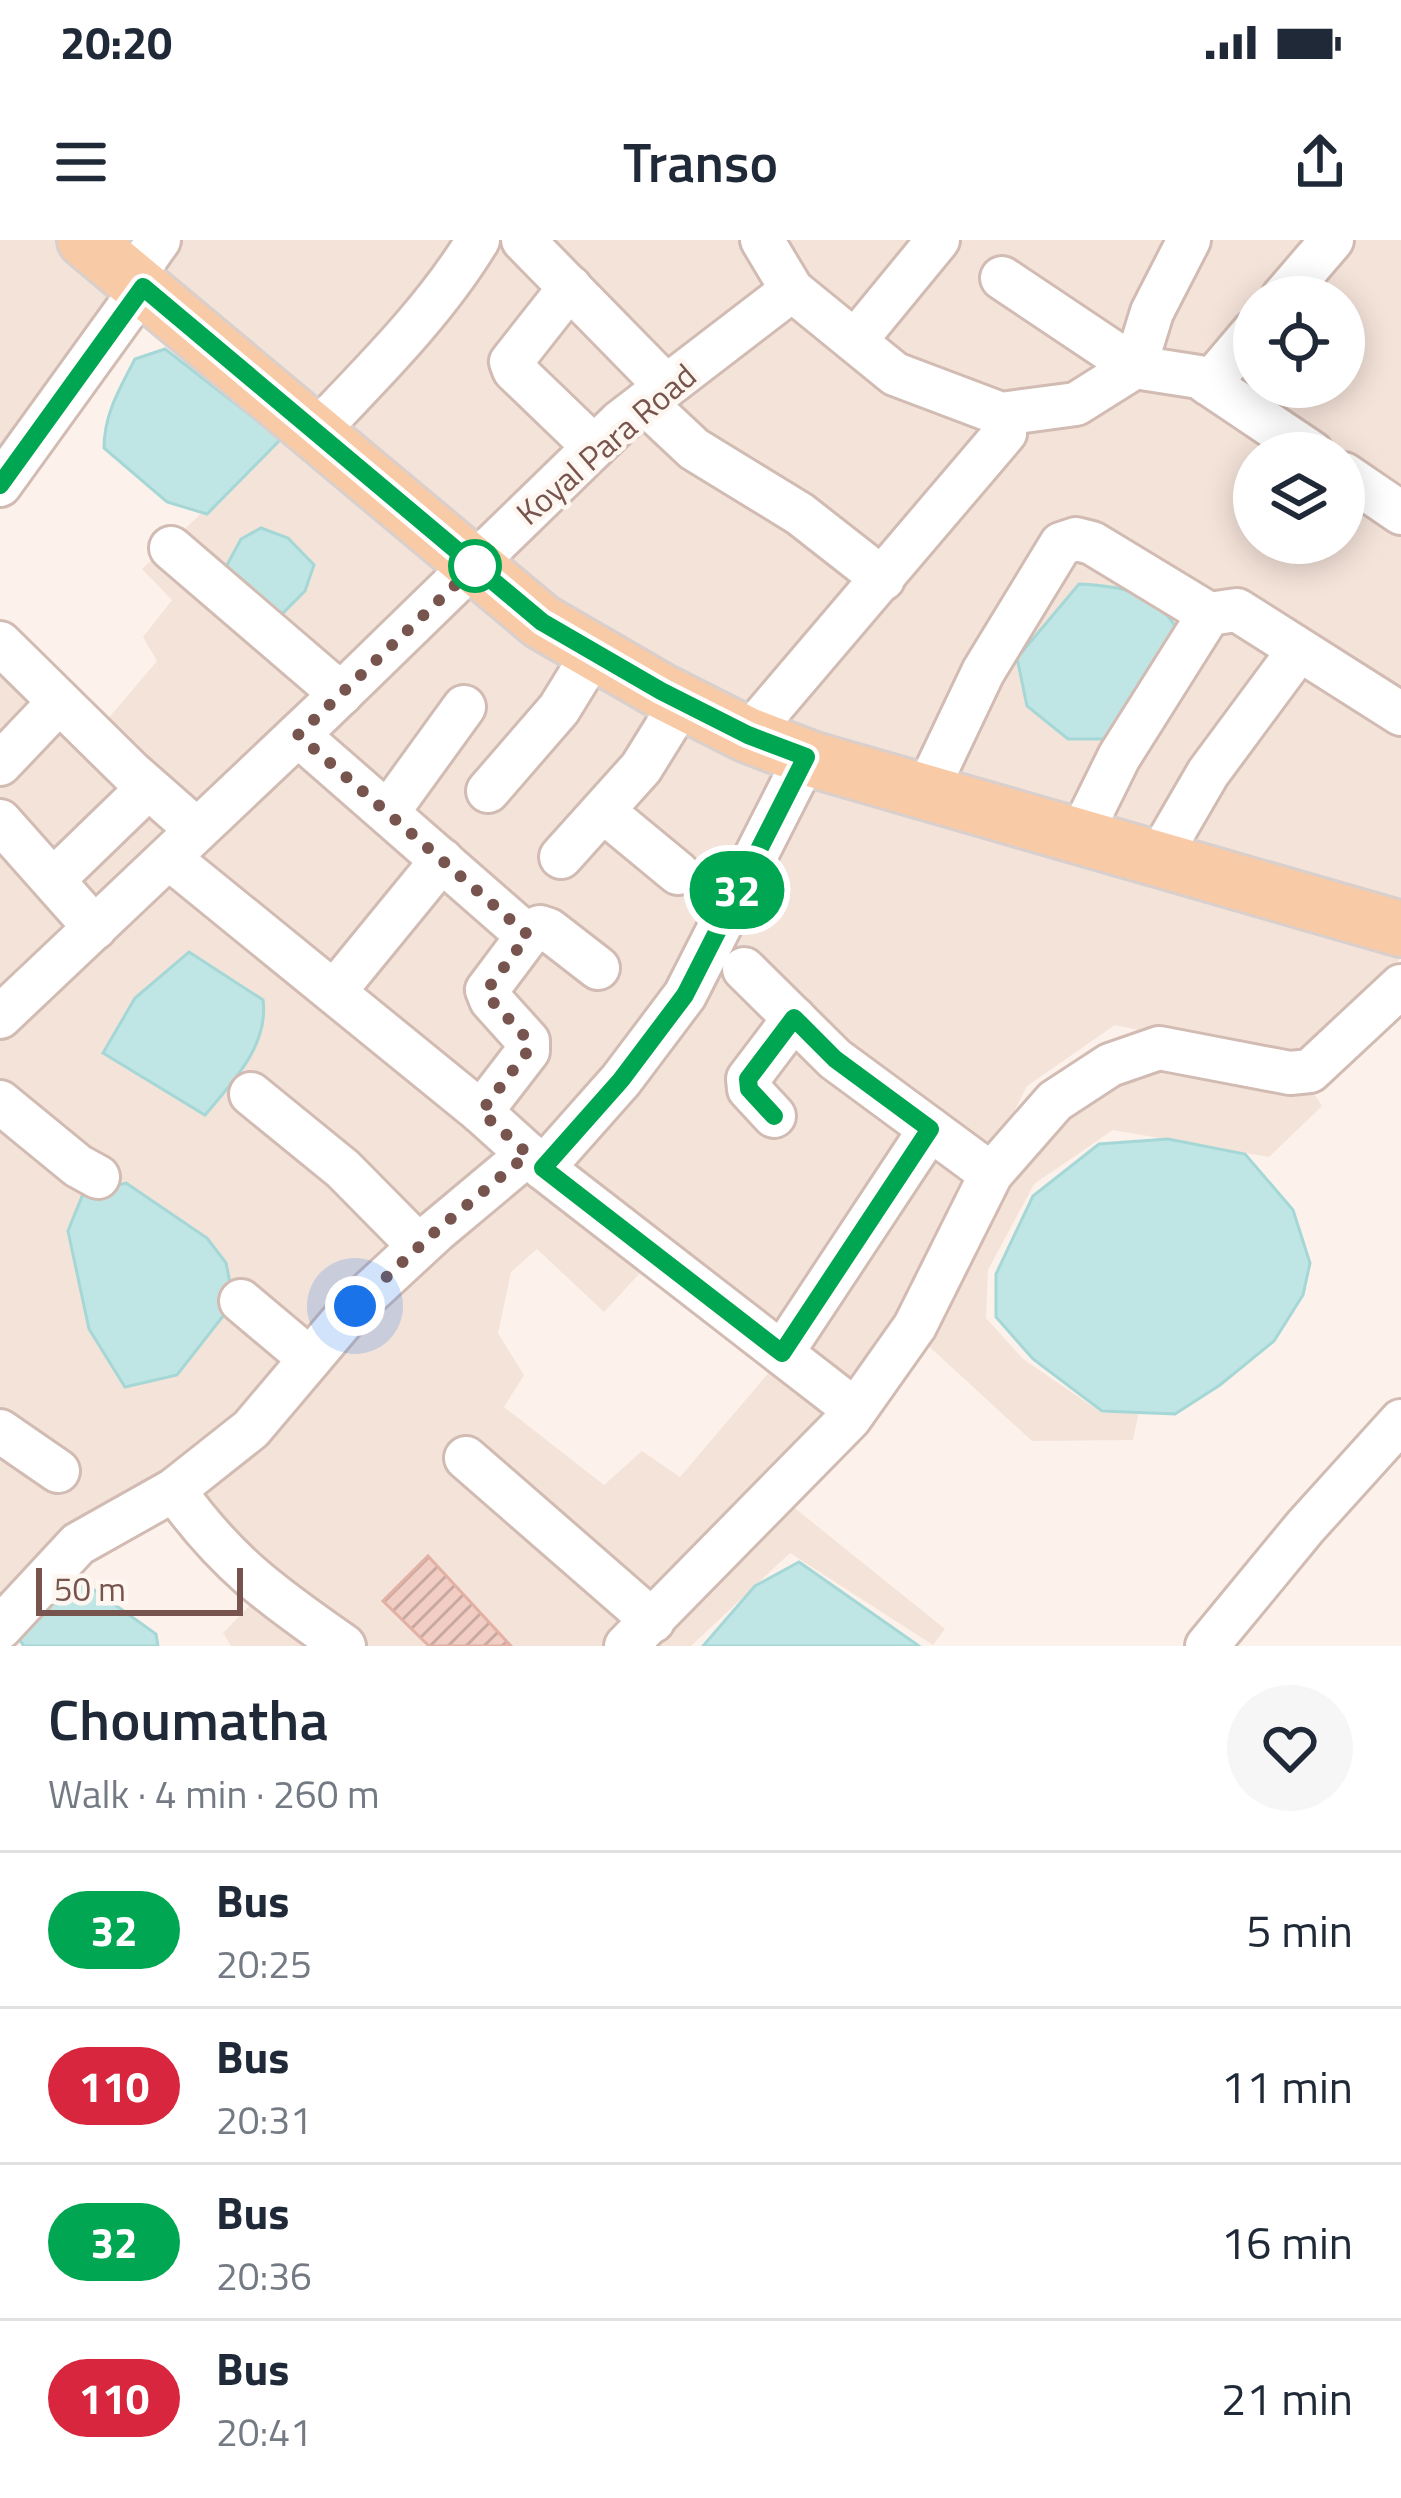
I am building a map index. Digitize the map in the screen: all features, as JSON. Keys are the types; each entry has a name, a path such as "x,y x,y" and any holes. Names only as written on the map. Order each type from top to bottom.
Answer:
{"main road":[{"path":"85,240 145,269 316,432 542,622 682,702 806,757 1158,859 1392,915"}],"street":[{"path":"316,432 421,317 478,240"},
{"path":"524,240 570,287 694,449 800,514 883,579"},
{"path":"763,240 792,290 896,374 1001,414 1076,404 1135,367 1152,312 1189,240"},
{"path":"855,341 938,240"},
{"path":"1301,276 1332,240"},
{"path":"1,483 145,269"},
{"path":"1002,278 1135,367 1198,377 1281,432"},
{"path":"570,287 511,362 594,447"},
{"name":"Koyal Para Road","path":"0,1016 594,447 792,290"},
{"path":"1209,384 1233,356"},
{"path":"748,735 1005,433 1001,414"},
{"path":"1365,488 1401,513"},
{"path":"926,792 983,672 1061,544 1076,539 1092,543 1209,614 1238,610 1401,714"},
{"path":"171,548 341,694"},
{"path":"1081,836 1119,757 1209,614"},
{"path":"0,643 148,788 183,844 334,992 536,1161 855,1410"},
{"path":"1158,859 1208,773 1299,650"},
{"path":"488,791 559,709 594,652"},
{"path":"0,764 59,702"},
{"path":"561,857 641,768 682,702"},
{"path":"388,812 464,707"},
{"path":"298,735 528,935"},
{"path":"0,1628 78,1544 174,1490 251,1429 355,1306 419,1246 536,1161 621,1080 685,995 806,757"},
{"path":"53,880 148,788"},
{"path":"603,811 678,873"},
{"path":"0,821 95,928"},
{"path":"334,992 442,860"},
{"path":"481,1112 527,1052 529,1041 487,990 528,935 540,927 549,930 598,968"},
{"path":"744,969 835,1059 991,1174"},
{"path":"466,1458 639,1638 855,1410 915,1326 991,1174 1055,1101 1126,1057 1159,1048 1290,1072 1310,1071 1401,986"},
{"path":"774,1116 749,1089 748,1079 794,1018"},
{"path":"251,1094 343,1169 419,1246"},
{"path":"0,1102 98,1177"},
{"path":"782,1353 930,1129"},
{"path":"242,1301 310,1359"},
{"path":"1207,1646 1401,1421"},
{"path":"0,1431 58,1471"},
{"path":"174,1490 202,1529 257,1585 344,1646"}],"shaded area":[{"path":"0,240 64,240 130,292 0,471"},
{"path":"104,240 743,240 970,415 1135,381 1190,385 1258,432 1233,432 1233,564 1365,564 1365,502 1401,525 1401,915 780,738 549,613"},
{"path":"774,240 1401,240 1401,495 1365,471 1365,432 1306,432 1270,408 1365,408 1365,276 1233,276 1233,383 1075,388 1000,401 894,364 797,279"},
{"path":"289,431 650,698 1401,940 1401,958 1302,1065 1115,1025 1027,1086 915,1307 853,1393 536,1137 251,1409 0,1610 0,648 90,740 157,661 143,637 172,600 142,569"},
{"path":"1122,1046 1312,1090 1322,1106 1269,1157 1113,1130 1034,1184 988,1270 986,1318 1023,1359 1102,1413 1139,1412 1133,1440 1032,1441 921,1339 1034,1103"},
{"path":"527,1167 652,1260 604,1312 537,1249 511,1272 498,1333 524,1375 504,1407 604,1485 642,1451 680,1477 776,1364 839,1411 601,1646 353,1646 182,1493 362,1309"},
{"path":"786,1501 945,1629 933,1645 790,1553 691,1646 641,1646"},
{"path":"257,1598 325,1646 231,1646 223,1633"}],"water":[{"path":"165,349 281,439 207,514 167,502 104,448 110,413 135,359"},
{"path":"261,528 288,538 314,565 305,591 283,613 245,603 221,576 241,539"},
{"path":"1079,584 1109,587 1149,600 1179,633 1114,739 1068,739 1027,706 1017,658"},
{"path":"189,952 263,1000 255,1047 205,1115 103,1053 135,998"},
{"path":"1168,1139 1245,1154 1293,1210 1310,1263 1303,1295 1274,1341 1175,1414 1102,1411 1033,1359 996,1317 996,1274 1033,1196 1099,1144"},
{"path":"126,1183 207,1238 226,1263 234,1302 177,1375 125,1387 89,1329 68,1231 83,1194"},
{"path":"799,1562 919,1646 703,1646 755,1586"},
{"path":"69,1572 156,1634 158,1646 24,1646 16,1635"}],"building":[{"path":"428,1556 511,1646 429,1646 383,1601"}],"bus line":[{"name":"32","path":"0,485 143,287 542,622 661,691 748,735 806,757 685,995 621,1080 543,1168 782,1353 930,1129 835,1059 794,1018 748,1079 749,1089 774,1116"}],"route":[{"path":"355,1306 528,1154 481,1112 527,1052 529,1041 487,990 528,935 298,735 475,566"}]}
